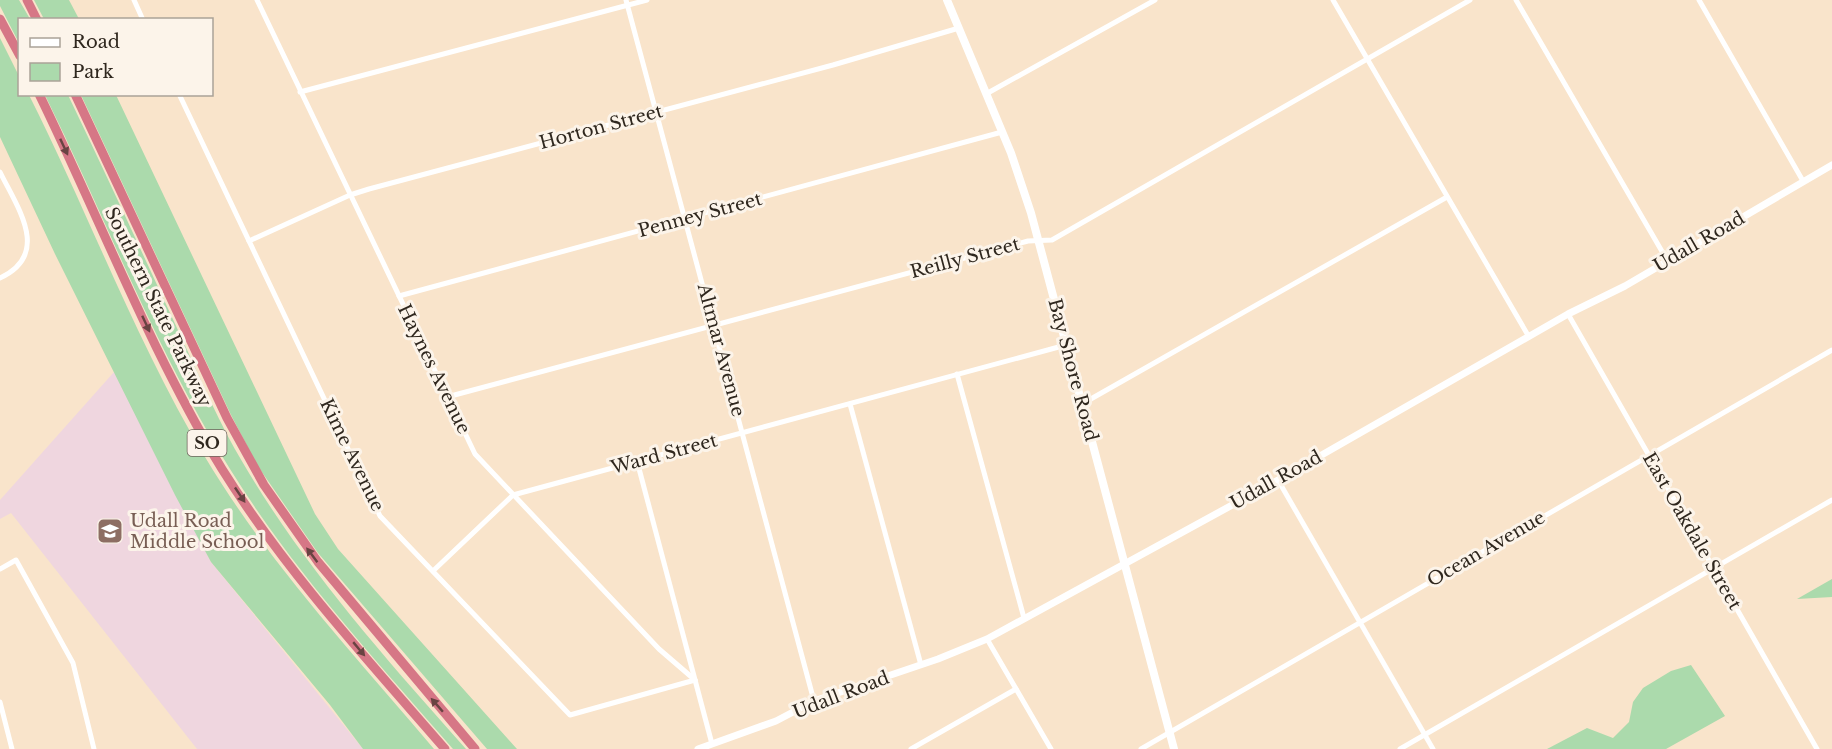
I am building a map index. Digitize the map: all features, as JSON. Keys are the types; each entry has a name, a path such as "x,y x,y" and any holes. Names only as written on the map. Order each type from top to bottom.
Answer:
{"highway":[{"path":"27,0 36,18"},
{"path":"0,19 18,52"},
{"name":"Southern State Parkway","path":"40,96 168,370 223,470 290,564 445,749"},
{"name":"Southern State Parkway","path":"76,96 222,410 264,485 318,562 475,749"}],"main road":[{"name":"Bay Shore Road","path":"947,0 1002,132 1039,241 1174,749"}],"street":[{"path":"134,0 142,18"},
{"name":"Haynes Avenue","path":"256,0 475,454 659,649 695,680"},
{"path":"300,92 627,3 647,0"},
{"path":"986,94 1155,0"},
{"path":"1334,0 1529,337"},
{"name":"Reilly Street","path":"447,397 1028,241 1054,239 1470,0"},
{"path":"1516,0 1667,260"},
{"path":"1699,0 1803,181"},
{"name":"Altmar Avenue","path":"627,3 814,701"},
{"name":"Horton Street","path":"249,241 350,195 833,65 959,28"},
{"name":"Kime Avenue","path":"180,96 380,516 570,715 695,680"},
{"name":"Penney Street","path":"399,296 1002,132"},
{"name":"Udall Road","path":"698,749 776,721 814,701 921,665 987,639 1278,480 1568,314 1625,286 1832,165"},
{"path":"0,172 27,228 26,255 18,266 0,279"},
{"path":"1082,404 1448,197"},
{"name":"East Oakdale Street","path":"1568,314 1817,749"},
{"name":"Ward Street","path":"433,571 513,495 1066,345"},
{"name":"Ocean Avenue","path":"1141,749 1832,350"},
{"path":"957,374 1023,618"},
{"path":"850,404 921,665"},
{"path":"638,461 712,744"},
{"path":"1278,480 1433,749"},
{"path":"1400,749 1832,500"},
{"path":"0,569 16,560 73,663 94,749"},
{"path":"987,639 1051,749"},
{"path":"911,749 1016,689"},
{"path":"0,702 12,749"}],"shaded area":[{"name":"Udall Road Middle School","path":"114,372 211,562 363,749 197,749 11,513 0,519 0,500"}],"green space":[{"path":"0,0 19,0 29,18 18,18 18,41 0,6"},
{"path":"34,0 69,0 78,18 43,18"},
{"path":"0,38 18,74 18,96 29,96 157,369 205,457 257,534 313,608 434,749 363,749 330,705 211,562 175,495 55,254 0,137"},
{"path":"45,96 68,96 219,419 267,501 292,539 347,611 466,749 453,749 308,579 254,507 203,424 178,378"},
{"path":"81,96 116,96 315,514 338,549 517,749 487,749 318,553 257,465 231,415"},
{"path":"1832,579 1832,597 1797,599"},
{"path":"1691,665 1725,716 1666,749 1547,749 1587,728 1613,738 1629,722 1633,702 1643,688 1671,671"}],"place":[{"name":"Udall Road Middle School","path":"110,531"}]}
